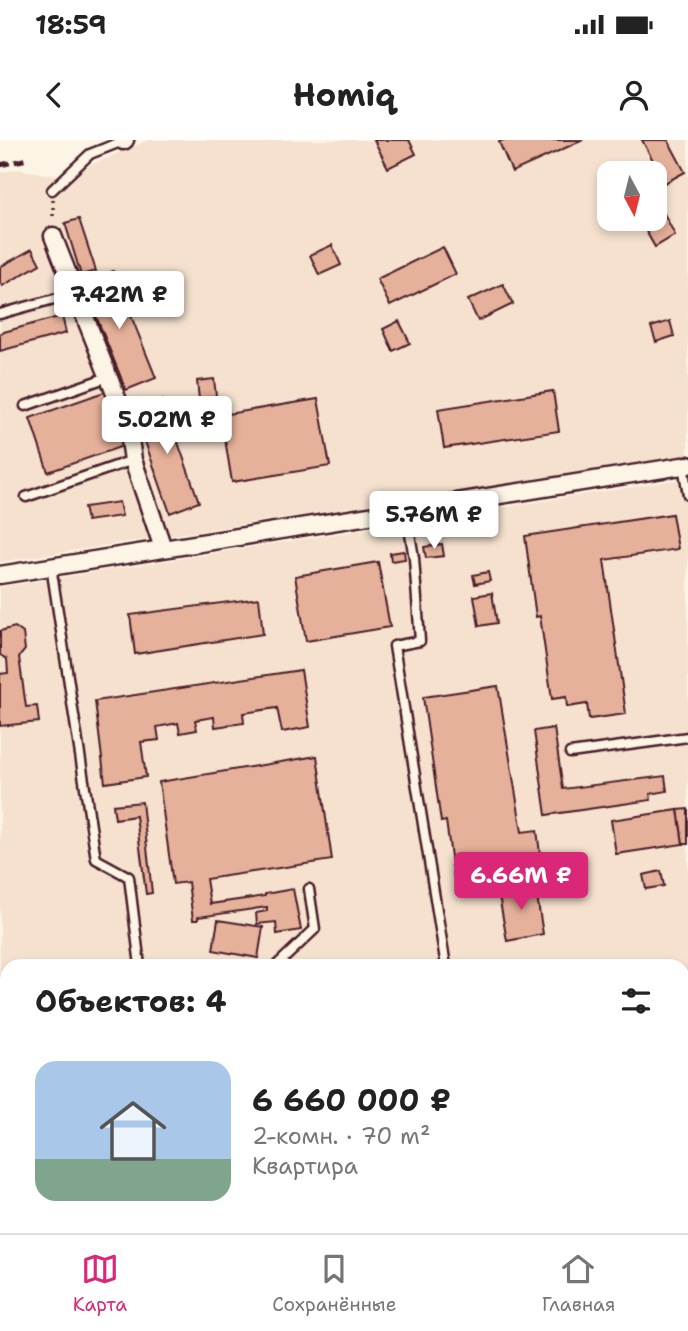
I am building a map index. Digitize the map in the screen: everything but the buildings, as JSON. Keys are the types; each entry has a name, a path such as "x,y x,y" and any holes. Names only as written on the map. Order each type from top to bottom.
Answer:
{"street":[{"path":"53,236 128,426 133,460 163,548"},
{"path":"0,575 685,465"}],"lane":[{"path":"52,190 90,154 124,140"},
{"path":"0,314 76,293"},
{"path":"25,406 108,377"},
{"path":"26,497 133,460"},
{"path":"685,465 688,495"},
{"path":"406,510 414,558 421,641 394,646 445,959"},
{"path":"51,566 96,859 129,877 139,959"},
{"path":"570,753 688,737"},
{"path":"283,959 315,929 309,889"}],"path":[{"path":"52,190 53,236"}],"shaded area":[{"path":"148,140 688,140 688,455 0,562 0,173 18,169 63,177"},
{"path":"688,478 688,959 0,959 0,587"}],"railway":[{"path":"0,165 28,159"}]}
